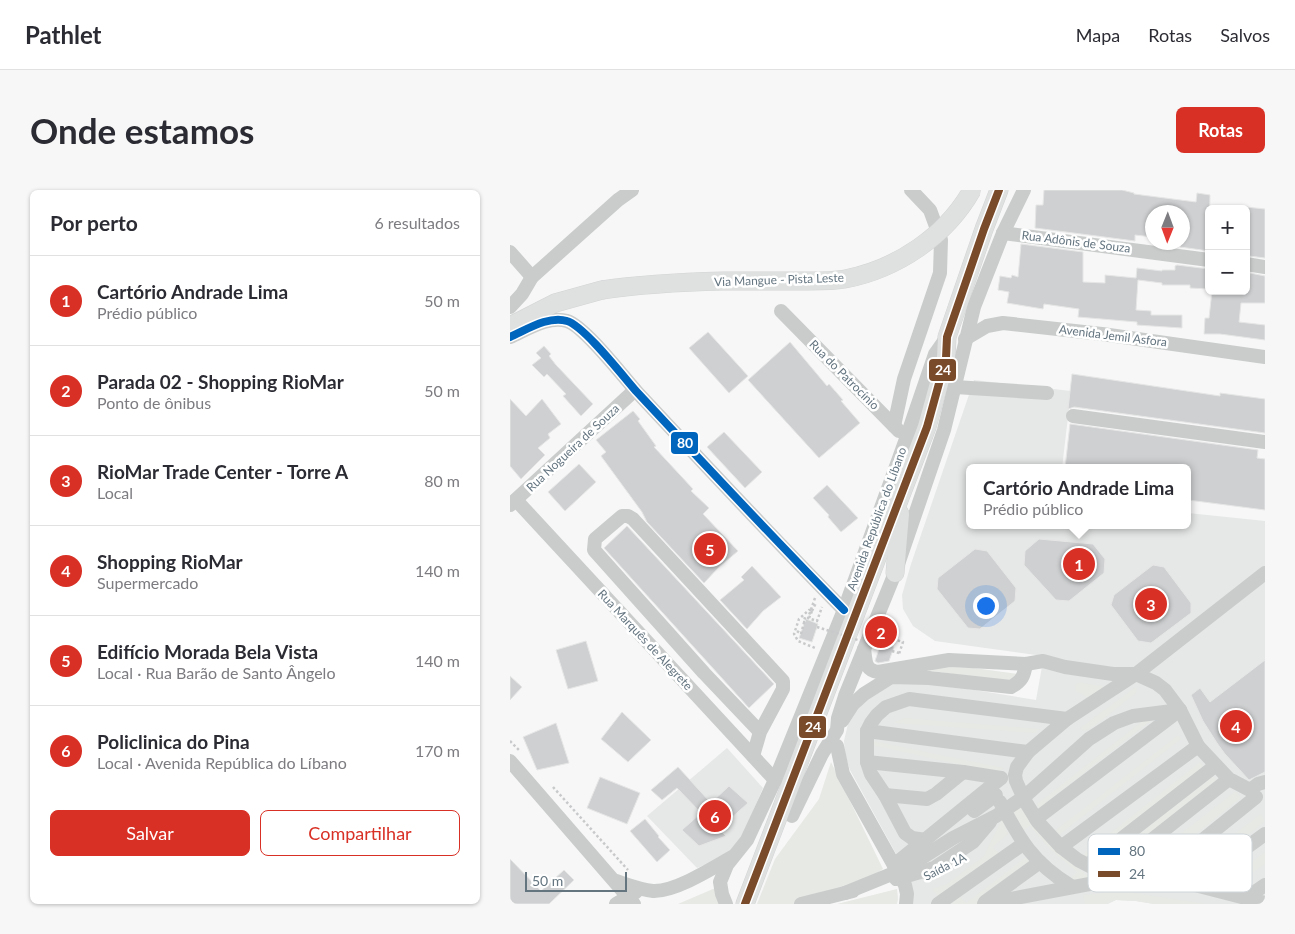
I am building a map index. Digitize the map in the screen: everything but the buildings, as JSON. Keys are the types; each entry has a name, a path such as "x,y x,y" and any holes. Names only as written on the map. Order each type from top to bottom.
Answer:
{"main road":[{"name":"Via Mangue - Pista Leste","path":"510,326 555,303 602,290 701,282 844,279 898,261 916,250 947,224 972,190"},
{"path":"950,331 999,190"},
{"name":"Avenida República do Líbano","path":"745,904 926,427 946,358 950,331"},
{"path":"895,573 902,491"}],"street":[{"path":"510,307 522,294 532,277 632,190"},
{"path":"894,426 904,379 940,273 941,240 930,210 911,190"},
{"path":"906,904 907,894 904,886 844,774 837,746 838,718 845,696 895,573 944,430 965,339 983,281 1024,190"},
{"name":"Rua Adônis de Souza","path":"1003,233 1205,259"},
{"path":"510,252 532,277"},
{"path":"1250,265 1265,267"},
{"name":"Rua do Patrocínio","path":"781,311 906,439"},
{"path":"510,337 554,320 567,321 580,329 635,390 844,610"},
{"name":"Avenida Jemil Asfora","path":"965,339 987,326 1003,323 1102,334 1265,357"},
{"name":"Avenida República do Líbano","path":"748,840 775,780 844,610 935,354 950,331"},
{"path":"955,387 1047,393"},
{"name":"Rua Nogueira de Souza","path":"513,503 635,390"},
{"path":"1073,416 1265,442"},
{"name":"Rua Marquês de Alegrete","path":"513,503 775,780"},
{"path":"752,756 760,732 783,689 782,680 633,519 628,516 622,516 595,539 594,550 704,674 760,732"},
{"path":"845,893 900,861 1017,767 1028,752 1067,719 1136,674 1265,573"},
{"path":"864,648 865,663 872,671 878,672 949,660 1026,664 1043,661 1084,670 1113,674 1136,674 1161,687 1180,710 1198,746 1215,766 1229,779 1257,798"},
{"path":"792,816 822,754 847,711 864,694 891,677 929,678 1011,686 1024,677 1026,664"},
{"path":"926,840 914,838 906,834 885,795 871,774 867,762 867,731 877,715 886,707 909,700 1067,719"},
{"path":"801,904 845,893 904,869 1024,797 1089,739 1114,723 1133,716 1180,710"},
{"path":"1036,819 1180,710"},
{"path":"867,731 1028,752"},
{"path":"1061,847 1198,746"},
{"path":"510,761 632,900"},
{"path":"867,762 1002,778"},
{"path":"1127,834 1215,766"},
{"path":"1017,767 1015,774 1024,797 1036,819 1061,847 1078,860 1088,864"},
{"path":"885,795 927,799 963,772"},
{"path":"1002,778 996,795 1000,813 1023,844 1040,862 1051,873 1070,886"},
{"path":"1159,834 1229,779"},
{"path":"1211,834 1257,798 1258,784 1265,782"},
{"path":"845,893 902,865 996,795"},
{"name":"Saída 1A","path":"845,893 911,883 936,874 975,852 1000,813"},
{"path":"1252,843 1265,834"},
{"path":"616,881 646,890 667,889 698,877 732,857 748,840"},
{"path":"726,904 720,882 727,865 748,840"},
{"path":"938,904 1023,844"},
{"path":"983,904 1040,862"},
{"path":"983,904 1088,883"},
{"path":"1246,898 1265,885"},
{"path":"616,904 632,900 646,890"},
{"path":"1222,892 1265,903"}],"path":[{"path":"808,620 816,603"},
{"path":"822,604 817,621 808,618 811,610 809,610 799,618 794,634 798,641 827,653"},
{"path":"803,615 805,619 800,634 796,632 800,621 804,622"},
{"path":"817,626 880,647"},
{"path":"888,628 896,630 891,646"},
{"path":"884,642 891,644 893,639 903,642"},
{"path":"510,741 523,755"},
{"path":"549,783 646,890"}],"shaded area":[{"path":"974,380 1071,391 1062,464 966,464 966,529 1191,529 1191,513 1265,521 1265,904 1154,904 1116,900 1108,904 913,904 900,861 850,770 845,755 844,741 850,715 858,705 892,683 918,681 1036,700 1043,656 935,641 913,626 903,609 902,595"},
{"path":"944,667 974,668 1018,674 1008,681 1002,681 926,670"},
{"path":"1078,683 1114,688 1089,701 1084,695 1076,691 1075,685"},
{"path":"1137,686 1136,693 1093,727 1084,731 1080,728"},
{"path":"1159,708 1162,712 1039,808 1037,804"},
{"path":"905,718 1040,729 1035,733 893,723"},
{"path":"1178,735 1181,739 1059,835 1055,831"},
{"path":"873,741 1004,768 998,773 872,745"},
{"path":"727,748 763,788 735,853 697,868 647,816"},
{"path":"831,762 883,869 844,896 819,904 757,904 775,859 819,799"},
{"path":"1200,762 1204,767 1119,834 1109,834"},
{"path":"1213,776 1217,780 1150,834 1139,834"},
{"path":"1236,791 1241,798 1196,834 1180,834"},
{"path":"1021,806 1065,856 1088,875 1088,883 1078,886 1070,878 1077,872 1051,850 1030,826 1022,831 1017,822 1015,811"},
{"path":"1261,814 1265,821 1249,834 1235,834"},
{"path":"1002,819 1008,834 993,847 999,854 939,898 932,889 947,884 984,856"},
{"path":"1088,851 1088,859 1085,861 1080,857"},
{"path":"1265,852 1265,864 1252,874 1252,862"},
{"path":"1026,857 1030,861 980,904 952,904 959,896 966,903"},
{"path":"720,886 719,904 678,904"},
{"path":"897,889 897,904 837,904"},
{"path":"1128,892 1206,904 1154,904 1116,900 1105,904 1085,904 1083,895"}],"transit line":[{"name":"24","path":"745,904 927,427 946,358 947,337 999,190"},
{"name":"80","path":"510,337 538,324 553,320 567,321 583,332 603,352 636,391 844,610"}],"place":[{"name":"Edifício Morada Bela Vista","path":"710,549"},
{"name":"Cartório Andrade Lima","path":"1079,564"},
{"name":"RioMar Trade Center - Torre A","path":"1151,604"},
{"name":"Parada 02 - Shopping RioMar","path":"881,632"},
{"name":"Shopping RioMar","path":"1236,726"},
{"name":"Policlinica do Pina","path":"715,816"}]}
